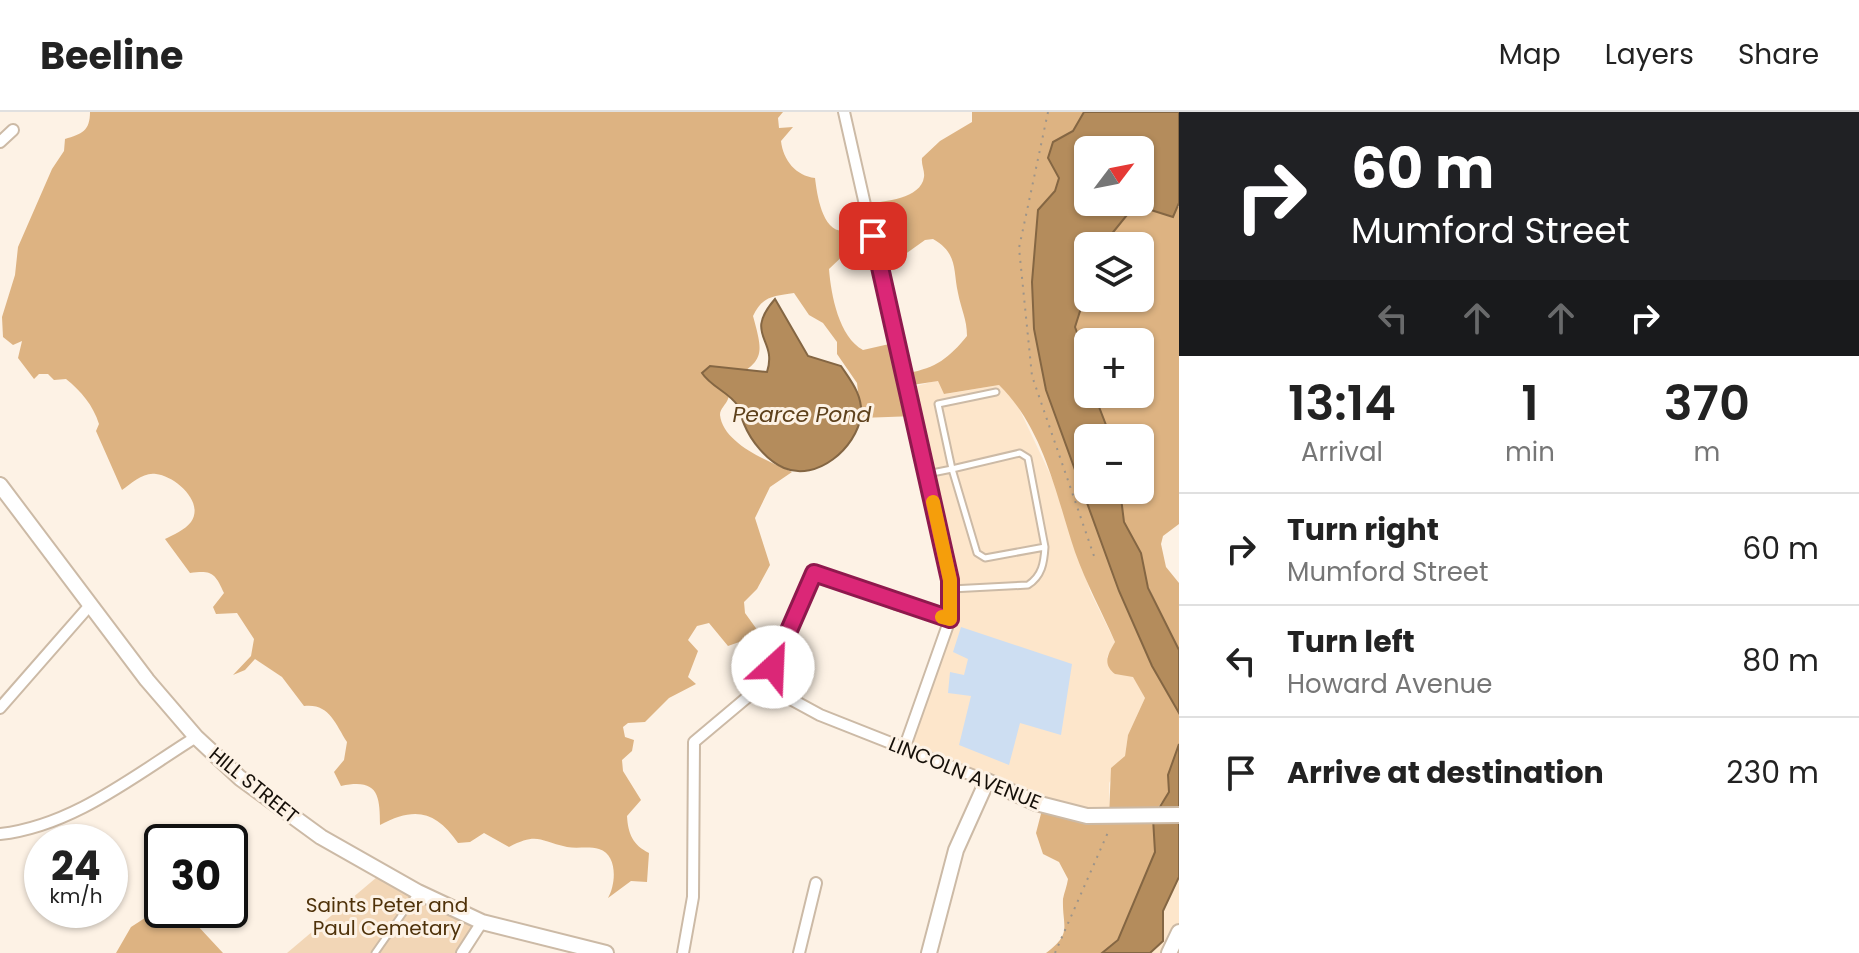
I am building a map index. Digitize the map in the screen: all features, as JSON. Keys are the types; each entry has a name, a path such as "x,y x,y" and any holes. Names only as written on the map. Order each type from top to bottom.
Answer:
{"street":[{"path":"844,112 927,474 950,589 950,619 904,749"},
{"path":"0,142 13,130"},
{"name":"HILL STREET","path":"0,485 196,737 240,778 321,837 418,892 482,922 578,950 606,953"},
{"path":"683,953 693,897 694,742 763,684 784,650 803,593 814,573 950,619"},
{"path":"0,708 91,604"},
{"name":"LINCOLN AVENUE","path":"763,684 820,715 1036,803 1087,816 1179,815"},
{"path":"0,834 27,831 71,814 196,737"},
{"path":"929,953 956,850 987,781"},
{"path":"799,953 816,883"},
{"path":"462,953 482,922"},
{"path":"1169,953 1179,932"}],"lane":[{"path":"996,392 938,404 952,469 977,553 985,558 1045,547"},
{"path":"927,474 1020,453 1028,458 1045,547 1038,578 1028,585 950,589"},
{"path":"375,953 418,892"}],"path":[{"path":"1048,112 1019,248 1032,376 1094,556"},
{"path":"1055,953 1115,816"}],"shaded area":[{"path":"90,112 783,112 778,118 779,128 793,127 781,141 784,155 796,170 815,178 826,219 837,230 844,231 870,224 868,204 901,198 916,190 924,177 922,158 940,141 972,122 972,112 1098,112 1048,158 1059,178 1055,191 1038,211 1032,282 1034,329 1046,389 1074,466 1074,504 1088,504 1119,591 1152,666 1179,711 1179,750 1168,775 1169,792 1154,813 1158,848 1126,935 1102,953 1046,953 1063,935 1063,899 1068,879 1059,862 1043,854 1036,833 1043,806 1109,816 1111,768 1125,756 1128,735 1145,698 1133,677 1115,674 1107,663 1115,642 1079,564 1038,442 1014,402 999,385 944,394 938,381 912,385 915,416 861,418 857,383 837,354 837,342 823,323 809,315 794,293 769,298 760,304 753,316 759,339 759,355 750,367 729,380 729,397 720,415 729,435 738,443 792,472 770,487 755,518 770,565 757,589 744,602 745,613 758,631 787,639 781,656 764,646 756,636 728,646 709,623 697,626 688,640 698,651 688,677 696,684 669,698 645,722 628,723 623,727 625,737 634,740 632,751 622,760 623,771 641,800 627,816 635,843 649,853 647,882 631,881 608,898 614,870 610,857 599,849 567,847 533,839 509,847 484,833 470,842 458,843 441,824 424,815 404,815 380,825 379,805 374,791 363,784 341,786 334,772 344,760 347,742 335,721 320,708 304,706 282,677 255,659 245,670 233,675 251,656 254,639 237,613 216,614 213,607 224,593 215,577 203,572 190,573 165,539 191,522 194,506 186,491 164,476 151,474 122,490 96,431 99,424 86,399 66,379 54,380 48,374 39,374 34,379 18,358 22,341 13,345 3,337 2,317 15,275 18,247 52,169 64,151 65,139 84,131","holes":["933,239 947,250 953,263 967,336 954,350 941,361 908,373 898,342 863,350 855,344 842,326 834,303 829,269 848,251 874,246 881,259 904,255 925,240"]},
{"path":"1154,204 1179,207 1179,524 1163,536 1161,544 1166,567 1179,583 1179,653 1148,586 1141,553 1124,522 1122,504 1154,504 1154,424 1106,424 1099,408 1154,408 1154,328 1075,327 1080,312 1154,312 1154,232 1112,232 1124,216 1154,216"},
{"path":"938,380 945,394 999,385 1015,400 1059,493 1090,591 1115,642 1107,657 1115,674 1133,676 1145,698 1128,735 1125,756 1109,783 1109,816 1084,816 909,750 934,670 952,582 910,388"},
{"path":"1179,877 1179,953 1150,953 1163,941 1163,911"},
{"path":"144,919 144,928 200,928 223,953 116,953 131,927"}],"green space":[{"name":"Saints Peter and Paul Cemetary","path":"383,872 482,922 462,953 287,953"}],"water":[{"path":"1084,112 1179,112 1179,203 1173,217 1154,211 1154,136 1074,136 1074,216 1126,216 1113,232 1074,232 1074,312 1080,312 1074,328 1074,408 1099,408 1106,424 1074,424 1074,467 1046,390 1034,329 1032,282 1038,210 1055,191 1059,178 1048,158 1053,142 1073,131"},
{"name":"Pearce Pond","path":"775,299 808,356 841,366 860,401 861,416 852,440 833,459 809,470 784,468 765,455 747,430 738,406 702,373 710,366 767,372 768,351 761,329 766,311"},
{"path":"1087,504 1122,504 1124,522 1141,553 1148,588 1179,650 1179,713 1152,666 1119,591"},
{"path":"1179,744 1179,877 1163,911 1163,941 1150,953 1102,953 1118,940 1155,852 1153,818 1169,792 1168,775"}],"building":[{"path":"961,627 1072,664 1061,735 1020,723 1009,765 959,745 971,696 948,693 950,672 964,675 968,659 953,652"}],"slow traffic":[{"path":"933,502 950,580 950,619 942,617"}],"route":[{"path":"773,667 784,650 803,593 814,573 896,604 950,619 950,580 901,350 873,236"}]}
